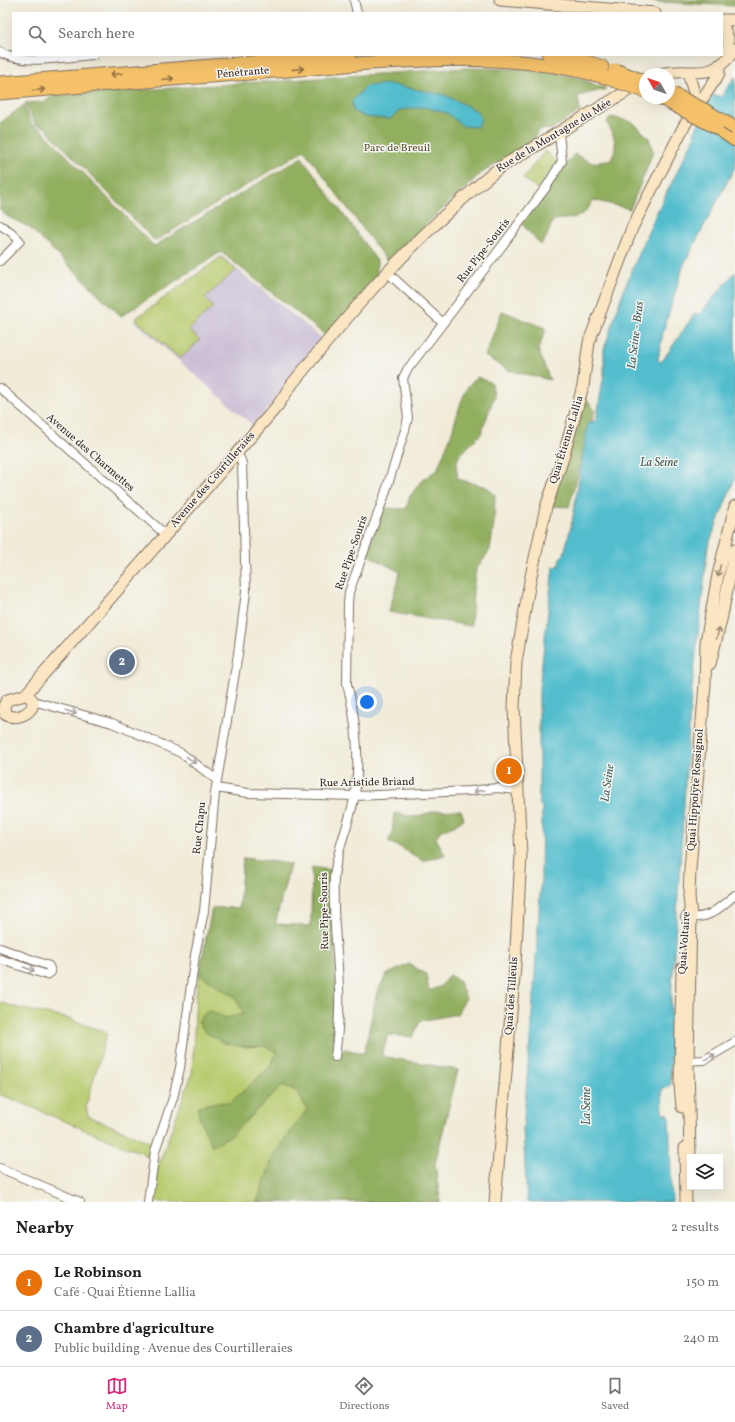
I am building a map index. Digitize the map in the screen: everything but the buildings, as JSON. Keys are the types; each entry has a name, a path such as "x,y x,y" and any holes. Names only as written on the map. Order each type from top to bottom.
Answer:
{"main road":[{"name":"Pénétrante","path":"0,83 338,56"},
{"path":"554,56 584,62 639,88"},
{"name":"Pénétrante","path":"0,93 319,67 456,59 494,60 554,65 610,74"},
{"path":"610,74 639,80"},
{"path":"675,95 735,128"},
{"path":"673,104 711,124 735,140"}],"street":[{"path":"354,0 357,12"},
{"path":"500,0 643,12"},
{"path":"723,20 735,20"},
{"path":"675,72 688,73 712,70 732,53 723,26"},
{"path":"0,52 6,56 26,60 80,56"},
{"name":"Quai Étienne Lallia","path":"517,790 514,708 516,662 530,581 546,507 562,461 583,386 589,342 632,228 684,126 708,92 719,73 719,65"},
{"path":"701,72 706,82 708,92"},
{"path":"688,73 695,96 695,109"},
{"name":"Rue de la Montagne du Mée","path":"397,263 499,168 559,134 639,85"},
{"name":"Rue Pipe-Souris","path":"335,1057 339,1028 339,989 334,878 336,864 354,796 357,767 356,741 347,684 349,592 384,496 405,430 408,418 403,378 407,370 547,186 560,166 562,161 559,134"},
{"path":"0,225 11,232 20,241 0,261"},
{"name":"Avenue des Courtilleraies","path":"3,718 27,714 31,711 33,707 29,698 166,534 280,403 291,386 315,356 397,263"},
{"path":"388,272 442,323"},
{"name":"Avenue des Charmettes","path":"0,388 166,534"},
{"name":"Rue Chapu","path":"148,1202 155,1151 173,1098 180,1068 195,955 204,911 217,784 238,654 246,592 242,463 236,454"},
{"name":"Quai Hippolyte Rossignol","path":"689,896 705,684 706,642 718,575 735,506"},
{"name":"Quai Hippolyte Rossignol","path":"705,684 721,620 735,550"},
{"path":"3,718 4,699 29,698"},
{"name":"Rue Aristide Briand","path":"29,698 136,733 182,753 217,784 248,793 366,796 470,792 497,788 517,790"},
{"name":"Quai des Tilleuls","path":"496,1202 520,885 521,844 517,790"},
{"path":"688,917 700,918 709,916 735,895"},
{"name":"Quai Voltaire","path":"689,896 681,1010 690,1154"},
{"path":"0,948 50,966 51,972 47,976 0,959"},
{"path":"684,1061 704,1060 735,1042"},
{"name":"Quai Voltaire","path":"684,1061 680,1085 686,1175 686,1202"},
{"path":"0,1168 80,1202"},
{"path":"691,1190 692,1202"}],"shaded area":[{"path":"221,256 325,341 253,426 133,320"}],"green space":[{"path":"624,0 735,0 735,6"},
{"name":"Parc de Breuil","path":"466,68 532,69 576,77 606,89 578,96 580,111 553,129 538,130 534,140 480,174 387,261 304,150 155,241 44,127 35,124 25,103 44,102 53,96"},
{"path":"24,105 32,125 41,129 154,246 302,157 377,261 377,278 329,338 221,252 121,316 29,227 8,217 0,210 0,123"},
{"path":"611,117 633,122 649,138 653,151 630,209 593,200 590,207 582,215 572,218 553,220 546,238 541,245 522,224 574,154 592,163 611,160 615,149 615,140 607,122"},
{"path":"545,151 558,162 537,189 523,178"},
{"path":"221,257 236,270 205,298 213,307 189,330 200,340 180,359 135,319"},
{"path":"502,311 545,328 545,332 538,350 550,380 508,370 485,356"},
{"path":"477,377 492,383 494,397 481,434 459,456 456,465 458,479 487,487 495,495 494,523 490,550 476,570 473,590 471,626 389,612 400,572 364,553 385,508 406,509 410,496 422,480 437,470 450,438 461,402 468,386"},
{"path":"583,396 595,410 569,507 551,506"},
{"path":"461,810 464,819 454,826 440,831 436,838 445,855 423,861 400,847 388,842 392,834 394,813 415,817 435,811"},
{"path":"243,858 290,864 275,924 311,926 312,867 336,987 333,1047 364,1054 458,1070 435,1163 440,1202 153,1202 157,1169 192,1074 196,994 212,908 239,908"},
{"path":"243,858 290,864 275,924 311,926 312,867 331,870 336,987 333,1047 364,1053 377,992 386,975 409,964 426,974 429,991 441,986 449,975 458,980 466,998 457,1014 420,1021 413,1037 388,1035 382,1056 458,1070 435,1163 440,1202 257,1202 274,1154 307,1110 298,1092 283,1085 230,1136 212,1146 199,1117 198,1106 217,1102 230,1103 270,1067 277,1052 264,1046 245,1047 224,1043 205,1032 198,1021 208,1010 226,1018 244,1014 235,997 199,974 212,908 239,908"},
{"path":"0,1002 15,1007 70,1019 107,1033 86,1106 88,1116 152,1143 147,1157 141,1152 0,1095"}],"water":[{"name":"La Seine","path":"735,77 735,167 684,264 663,332 658,360 660,362 663,360 695,313 699,315 735,272 735,478 708,546 691,697 671,1001 671,1084 665,1089 662,1087 663,1113 669,1114 672,1202 527,1202 523,1129 541,881 542,807 539,803 539,689 553,567 559,566 560,558 564,554 572,522 588,422 596,421 604,374 604,349 624,289 655,216 695,136 694,133 699,123 701,114 713,95 721,97"},
{"path":"389,84 445,95 477,111 481,119 477,127 463,126 447,113 424,107 400,110 390,119 365,117 353,111 352,101 366,86"}],"place":[{"name":"Chambre d'agriculture","path":"122,662"},
{"name":"Le Robinson","path":"509,771"}],"water label":[{"name":"La Seine - Bras","path":"636,335"}]}
